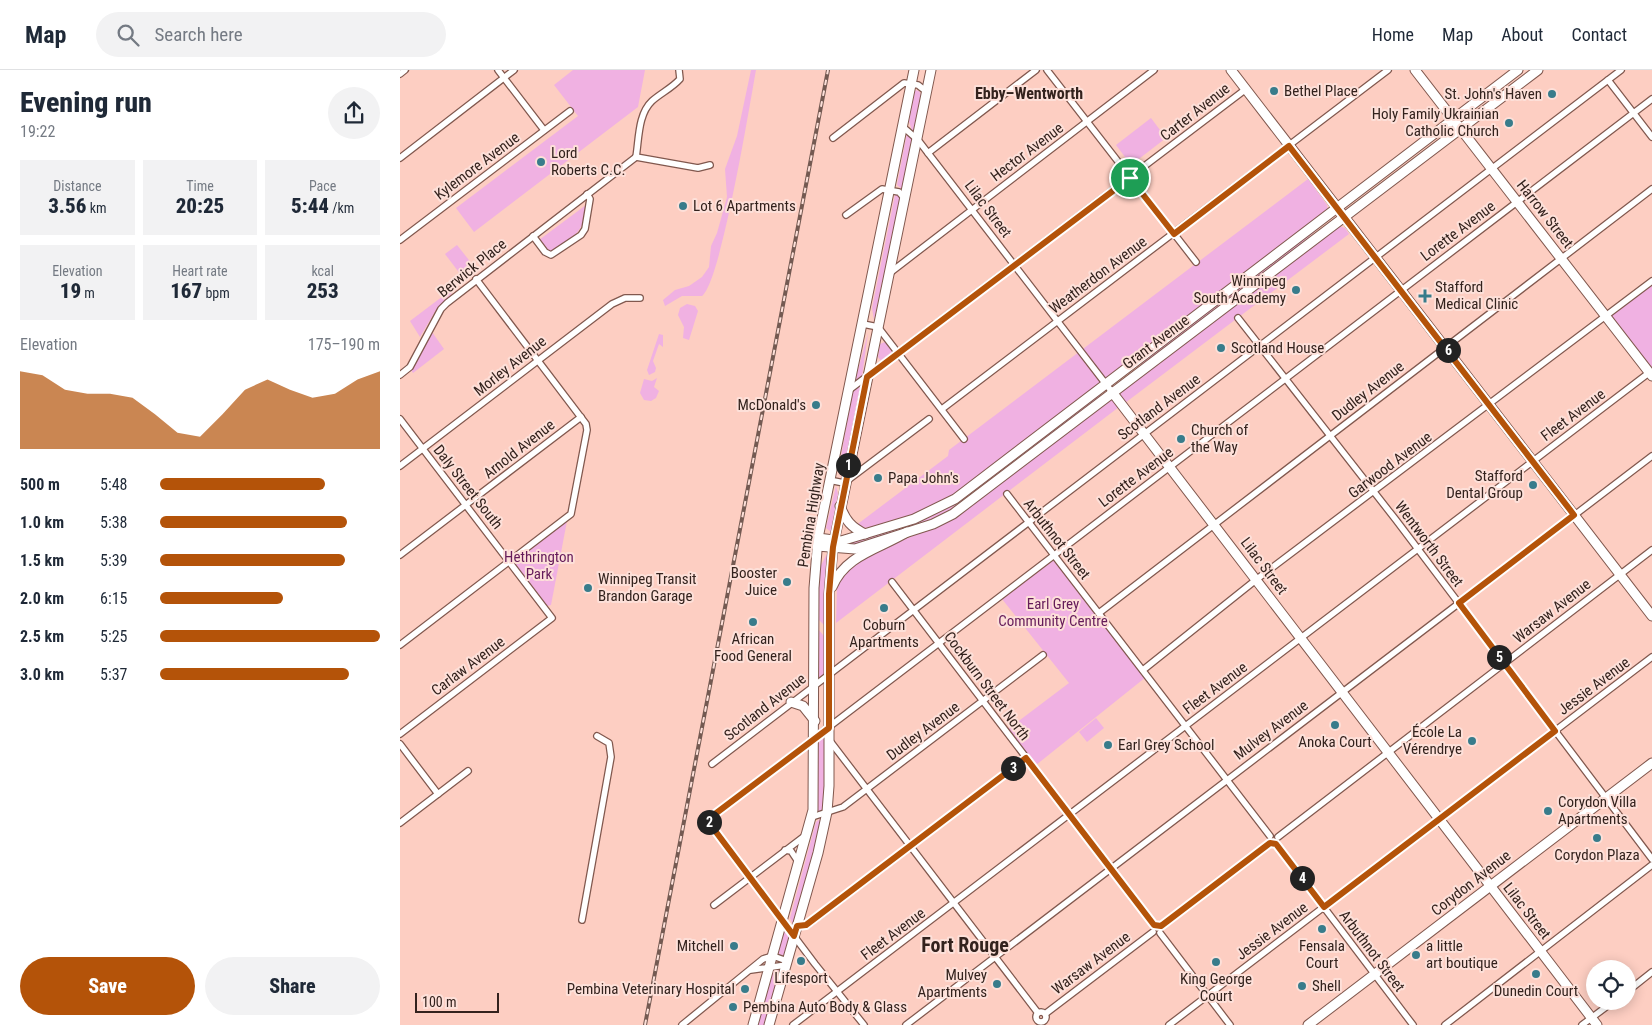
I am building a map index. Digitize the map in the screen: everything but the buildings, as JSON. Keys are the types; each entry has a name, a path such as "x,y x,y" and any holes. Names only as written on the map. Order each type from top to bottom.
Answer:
{"main road":[{"name":"Pembina Highway","path":"753,1025 812,817 815,738 814,623 818,542 829,480 891,190 914,70"},
{"name":"Pembina Highway","path":"769,1025 820,846 827,812 829,740 826,730 830,643 829,594 833,544 844,483 906,199 931,70"},
{"path":"1231,70 1652,616"},
{"name":"Harrow Street","path":"1415,70 1651,373"},
{"name":"Grant Avenue","path":"833,544 914,519 955,499 1518,70"},
{"name":"Grant Avenue","path":"818,542 855,549 933,524 953,514 1538,70"},
{"name":"Lilac Street","path":"1112,392 1595,1021"},
{"path":"840,505 845,519 852,527 865,534"},
{"path":"829,594 838,574 852,560 907,532"},
{"path":"814,623 825,632 830,643"},
{"path":"792,702 803,706 815,721"},
{"name":"Corydon Avenue","path":"1308,1025 1652,763"}],"street":[{"path":"400,74 405,70"},
{"path":"498,70 544,130"},
{"path":"400,158 514,70"},
{"path":"679,70 680,79 652,102 643,113 636,157 698,168 710,165"},
{"path":"928,153 1036,70"},
{"path":"1047,70 1196,262"},
{"name":"Hector Avenue","path":"890,272 1154,70"},
{"name":"Weatherdon Avenue","path":"942,409 1388,70"},
{"name":"Scotland Avenue","path":"712,764 814,684 829,675 914,611 1620,70"},
{"path":"1608,80 1652,137"},
{"path":"833,138 904,83 918,85 927,93"},
{"name":"Carter Avenue","path":"848,391 1246,89"},
{"name":"Lorette Avenue","path":"751,877 707,820 1652,99"},
{"name":"Kylemore Avenue","path":"400,240 570,111"},
{"name":"Lilac Street","path":"903,126 918,140 1112,392"},
{"name":"Berwick Place","path":"400,375 410,367 441,309 476,279 636,157"},
{"path":"846,215 882,189 899,192 906,199"},
{"name":"Dudley Avenue","path":"1099,612 1563,259 1652,189"},
{"path":"533,236 545,252 551,255 581,235 585,229 590,199 587,194"},
{"path":"400,645 571,514 587,426 476,279"},
{"name":"Garwood Avenue","path":"1143,670 1257,580 1652,281"},
{"name":"Morley Avenue","path":"400,466 616,301 625,298 640,298"},
{"name":"Wentworth Street","path":"1238,318 1459,603 1652,859"},
{"path":"863,324 878,327 964,438"},
{"name":"Fleet Avenue","path":"793,1025 1651,373"},
{"name":"Arnold Avenue","path":"400,555 581,417"},
{"name":"Daly Street South","path":"400,419 552,618"},
{"path":"829,480 844,483 930,419"},
{"name":"Mulvey Avenue","path":"906,1025 1652,456"},
{"name":"Arbuthnot Street","path":"1007,494 1270,836"},
{"name":"Warsaw Avenue","path":"1278,837 1652,550"},
{"name":"Cockburn Street North","path":"892,582 1154,925"},
{"name":"Carlaw Avenue","path":"400,734 552,618"},
{"name":"Dudley Avenue","path":"812,817 843,807 1043,655"},
{"name":"Jessie Avenue","path":"1169,1025 1652,657"},
{"path":"815,721 826,730"},
{"path":"582,920 611,757 609,743 597,736"},
{"path":"829,740 995,957 1042,1013 1046,1023"},
{"path":"400,744 438,794"},
{"path":"797,926 806,925 1026,758"},
{"path":"400,823 468,771"},
{"path":"714,905 808,834"},
{"path":"1160,933 1161,926 1270,843 1276,844 1278,837 1270,836 1270,843"},
{"name":"Arbuthnot Street","path":"1276,844 1412,1025"},
{"path":"785,850 794,854 799,863"},
{"path":"1445,1025 1652,865"},
{"path":"751,877 794,936 864,1025"},
{"path":"1161,926 1154,925 1153,932 1160,933 1230,1025"},
{"name":"Warsaw Avenue","path":"1042,1013 1153,932"},
{"path":"682,1025 763,959 773,956 787,963"},
{"path":"751,970 787,963"},
{"path":"1636,985 1652,972"},
{"path":"1582,1025 1595,1021 1605,1010"},
{"path":"1031,1025 1042,1013"},
{"path":"1037,1020 1046,1023"}],"green space":[{"name":"Lord Roberts C.C.","path":"573,70 645,70 638,107 474,232 456,208 578,116 554,85"},
{"path":"751,70 756,70 734,190 718,259 710,284 702,296 682,296 665,306 663,300 675,290 689,286 702,277 709,267 711,246 717,233 727,197 725,169 737,136"},
{"path":"915,90 919,91 922,97 915,130 912,131 909,121"},
{"path":"1151,118 1166,138 1131,165 1116,145"},
{"path":"907,133 913,141 903,190 897,185"},
{"path":"1308,179 1327,205 1328,210 945,501 887,524 864,528 855,526 948,456 949,450"},
{"path":"897,194 900,199 874,320 872,308 895,195"},
{"path":"586,205 581,227 567,241 550,252 539,240"},
{"path":"1332,217 1284,258 1133,372 1158,348"},
{"path":"1339,226 1345,228 1349,234 1125,403 1119,393"},
{"path":"457,245 476,269 464,279 445,254"},
{"path":"1652,281 1652,371 1606,317"},
{"path":"451,290 453,292 436,310 420,337 410,321"},
{"path":"687,304 695,306 698,311 689,340 683,338 684,327 678,315 680,308"},
{"path":"432,332 444,349 413,373 411,370"},
{"path":"868,333 862,377 855,381"},
{"path":"659,334 663,335 663,347 659,344 653,361 656,368 655,372 649,375 647,370"},
{"path":"885,342 891,346 892,353 881,361 878,357 880,344"},
{"path":"657,378 654,387 659,391 656,398 651,401 644,400 640,393 644,379 652,381"},
{"path":"861,384 843,472 840,475 839,469 852,393"},
{"path":"1100,393 1101,395 1097,399 945,513 922,523 854,546 844,545 920,520 944,509"},
{"path":"1109,399 1114,400 1119,407 836,623 837,586 850,566 886,547 944,523"},
{"path":"836,486 838,494 831,532 826,528"},
{"name":"Hethrington Park","path":"567,521 551,605 547,606 515,565 516,560"},
{"path":"828,552 826,627 818,619 819,569"},
{"name":"Earl Grey Community Centre","path":"1054,560 1146,677 1036,765 1008,729 1069,683 1002,599"},
{"path":"818,629 824,636 824,674 818,678"},
{"path":"1096,718 1104,728 1087,742 1079,732"},
{"path":"822,737 826,742 825,809 817,812 818,745"},
{"path":"824,816 794,927 790,918 816,822"},
{"path":"785,927 791,936 784,957 778,953"},
{"path":"779,969 765,1025 757,1025 773,970"}],"railway":[{"path":"645,1025 828,70"}],"place":[{"name":"Bethel Place","path":"1274,91"},
{"name":"St. John's Haven","path":"1552,94"},
{"name":"Holy Family Ukrainian Catholic Church","path":"1509,123"},
{"name":"Lord Roberts C.C.","path":"541,162"},
{"name":"Lot 6 Apartments","path":"683,206"},
{"name":"Winnipeg South Academy","path":"1296,290"},
{"name":"Stafford Medical Clinic","path":"1425,296"},
{"name":"Scotland House","path":"1221,348"},
{"name":"McDonald's","path":"816,405"},
{"name":"Church of the Way","path":"1181,439"},
{"name":"Papa John's","path":"878,478"},
{"name":"Stafford Dental Group","path":"1533,485"},
{"name":"Booster Juice","path":"787,582"},
{"name":"Winnipeg Transit Brandon Garage","path":"588,588"},
{"name":"Coburn Apartments","path":"884,608"},
{"name":"African Food General","path":"753,622"},
{"name":"Anoka Court","path":"1335,725"},
{"name":"École La Vérendrye","path":"1472,741"},
{"name":"Earl Grey School","path":"1108,745"},
{"name":"Corydon Villa Apartments","path":"1548,811"},
{"name":"Corydon Plaza","path":"1597,838"},
{"name":"Fensala Court","path":"1322,929"},
{"name":"Mitchell","path":"734,946"},
{"name":"a little art boutique","path":"1416,955"},
{"name":"Lifesport","path":"801,961"},
{"name":"King George Court","path":"1216,962"},
{"name":"Dunedin Court","path":"1536,974"},
{"name":"Mulvey Apartments","path":"997,984"},
{"name":"Shell","path":"1302,986"},
{"name":"Pembina Veterinary Hospital","path":"745,989"},
{"name":"Pembina Auto Body & Glass","path":"733,1007"}],"district":[{"name":"Ebby–Wentworth","path":"1029,93"},
{"name":"Fort Rouge","path":"965,945"}],"route":[{"path":"1289,146 1495,410 1574,515 1459,603 1555,731 1324,907 1276,844 1270,843 1161,926 1158,924 1154,925 1026,758 806,925 797,926 794,936 707,820 829,728 829,594 834,534 867,377 1130,178 1174,234 1289,146"}]}
